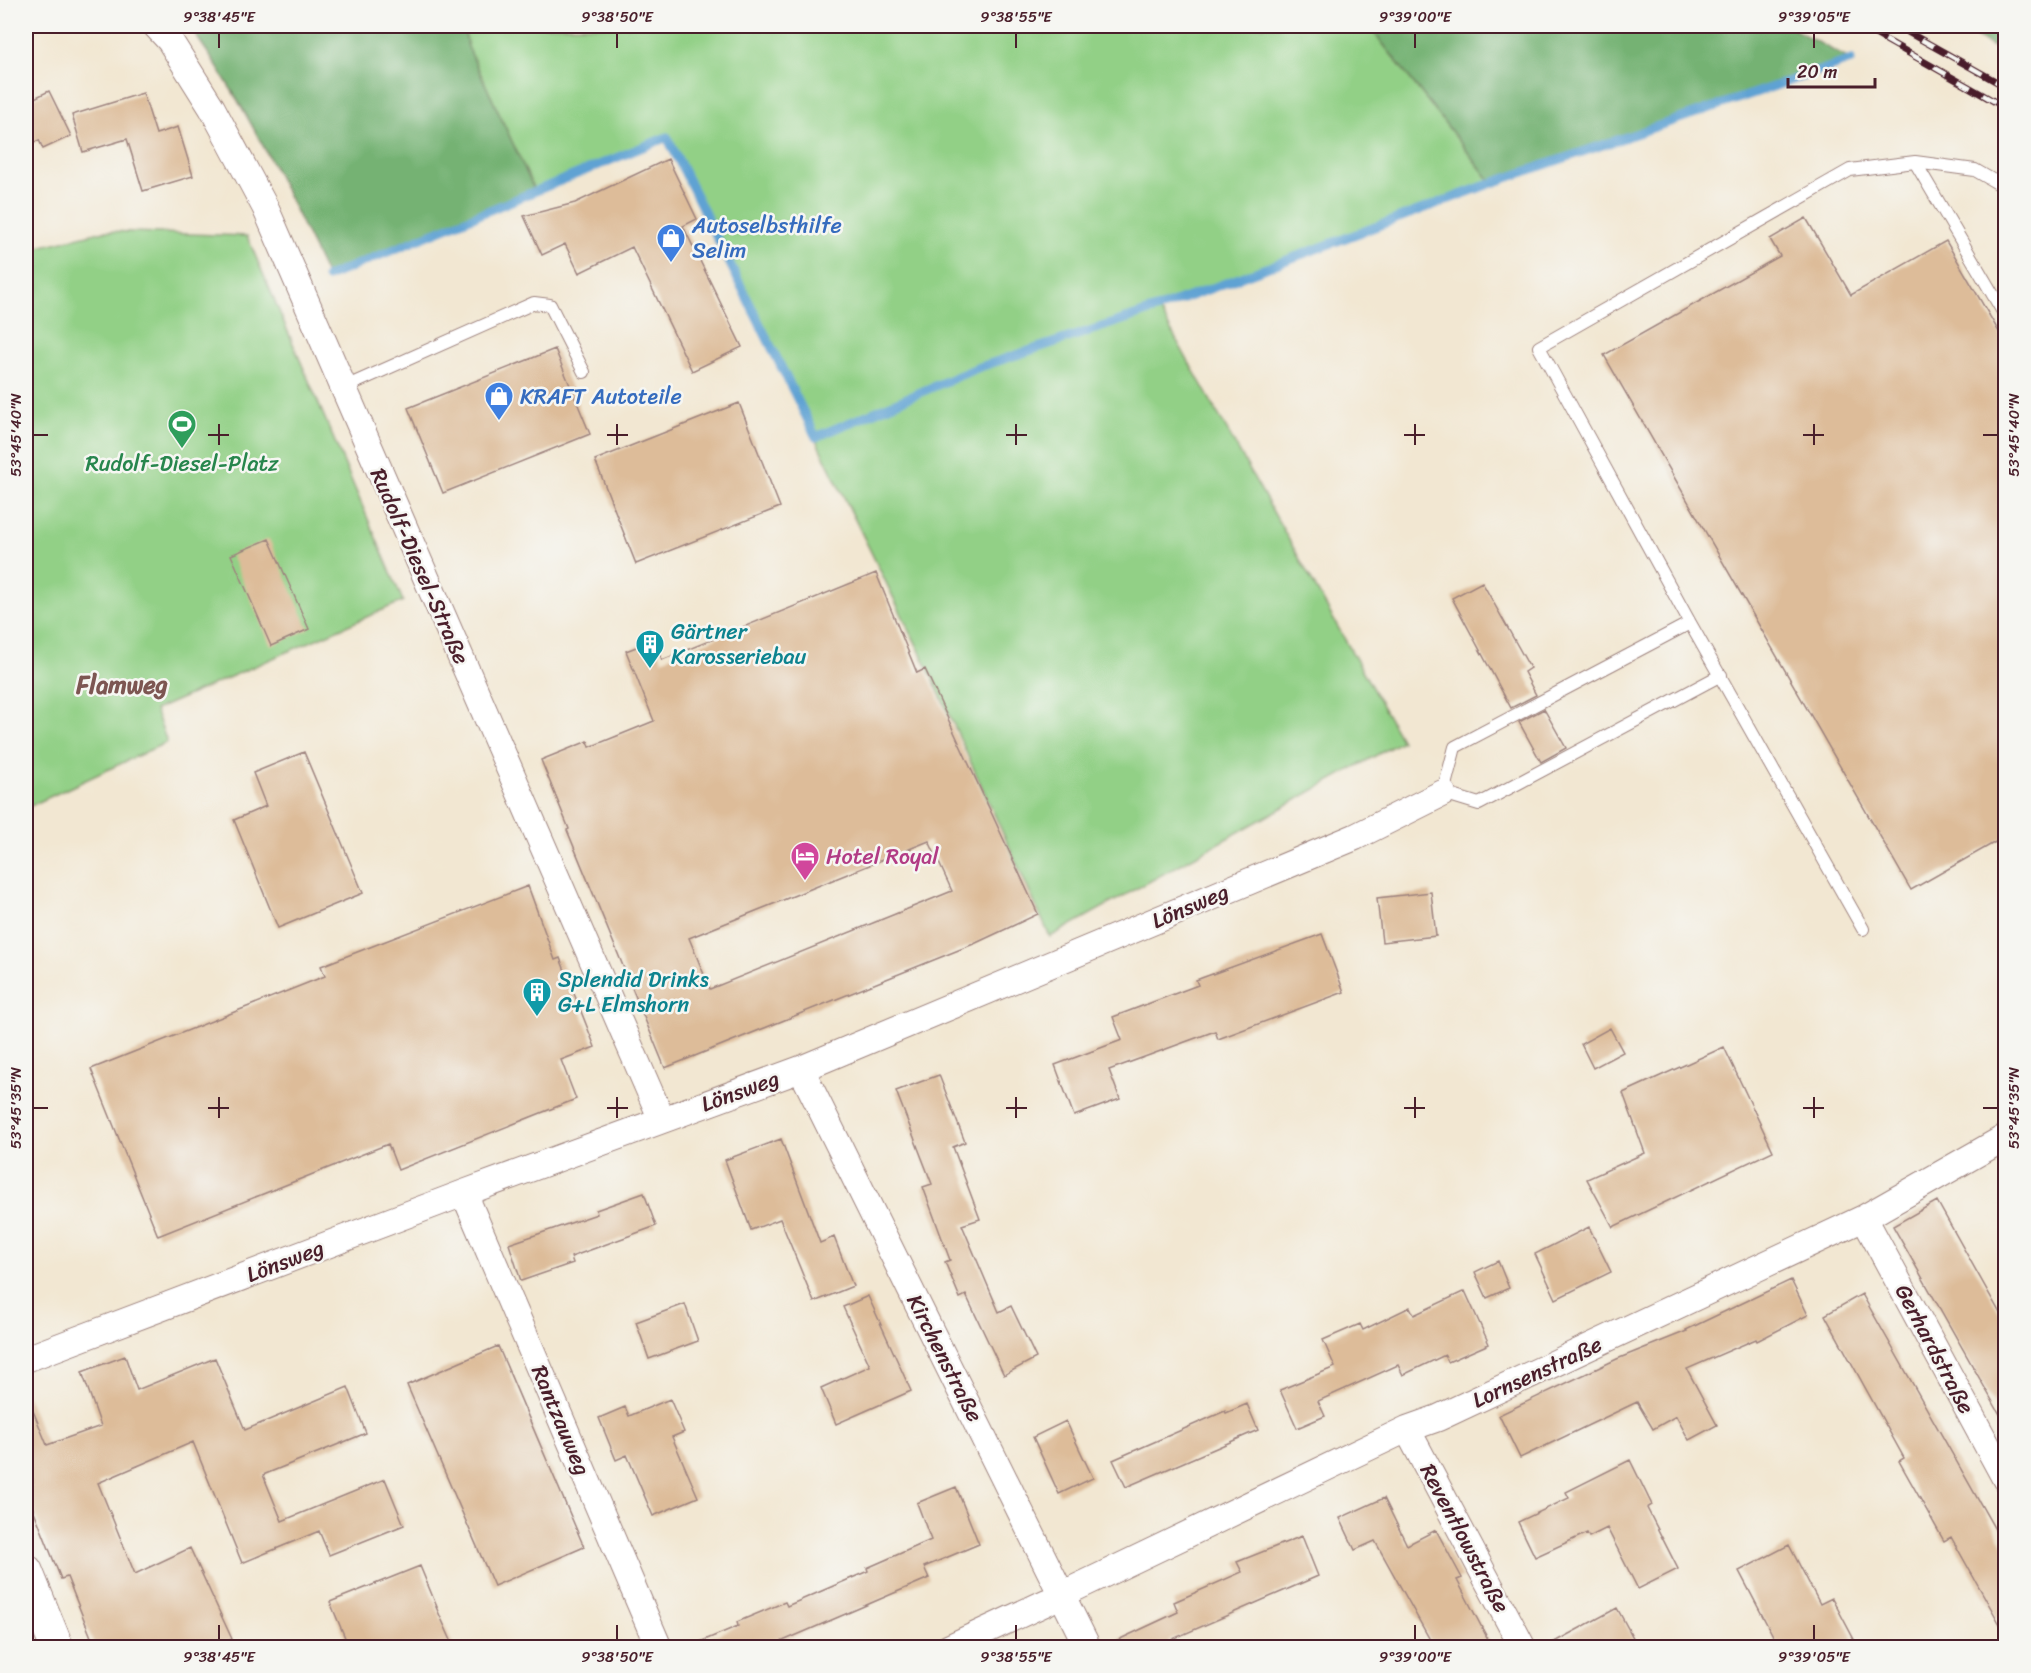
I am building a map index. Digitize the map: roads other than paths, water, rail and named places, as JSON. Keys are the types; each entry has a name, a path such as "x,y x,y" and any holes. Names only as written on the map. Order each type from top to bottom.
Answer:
{"main road":[{"path":"26,1570 57,1647"}],"street":[{"name":"Rudolf-Diesel-Straße","path":"156,26 170,41 212,108 265,207 662,1120"},
{"name":"Lönsweg","path":"26,1359 464,1192 801,1070 1355,837 1443,793"},
{"name":"Kirchenstraße","path":"801,1070 1055,1598 1088,1647"},
{"name":"Lornsenstraße","path":"948,1647 1407,1429 1438,1418 1864,1218 2006,1137"},
{"name":"Rantzauweg","path":"464,1192 659,1647"},
{"name":"Gerhardstraße","path":"1864,1218 2006,1480"},
{"name":"Reventlowstraße","path":"1407,1429 1523,1647"}],"lane":[{"path":"1863,930 1690,623 1539,347 1850,170 1915,162 1975,170 2006,188"},
{"path":"1915,162 2006,317"},
{"path":"343,388 534,303 550,304 584,372"},
{"path":"1690,623 1455,747 1443,793 1479,804 1721,675"}],"waterway":[{"path":"327,277 667,137 816,437 977,368 1159,308 1492,183 1851,60"}],"railway":[{"path":"1861,26 2006,108"},
{"path":"1897,26 2006,87"}],"place":[{"name":"Autoselbsthilfe Selim","path":"671,264"},
{"name":"KRAFT Autoteile","path":"499,422"},
{"name":"Rudolf-Diesel-Platz","path":"182,450"},
{"name":"Gärtner Karosseriebau","path":"650,670"},
{"name":"Hotel Royal","path":"805,882"},
{"name":"Splendid Drinks G+L Elmshorn","path":"537,1018"}],"district":[{"name":"Flamweg","path":"122,685"}]}
